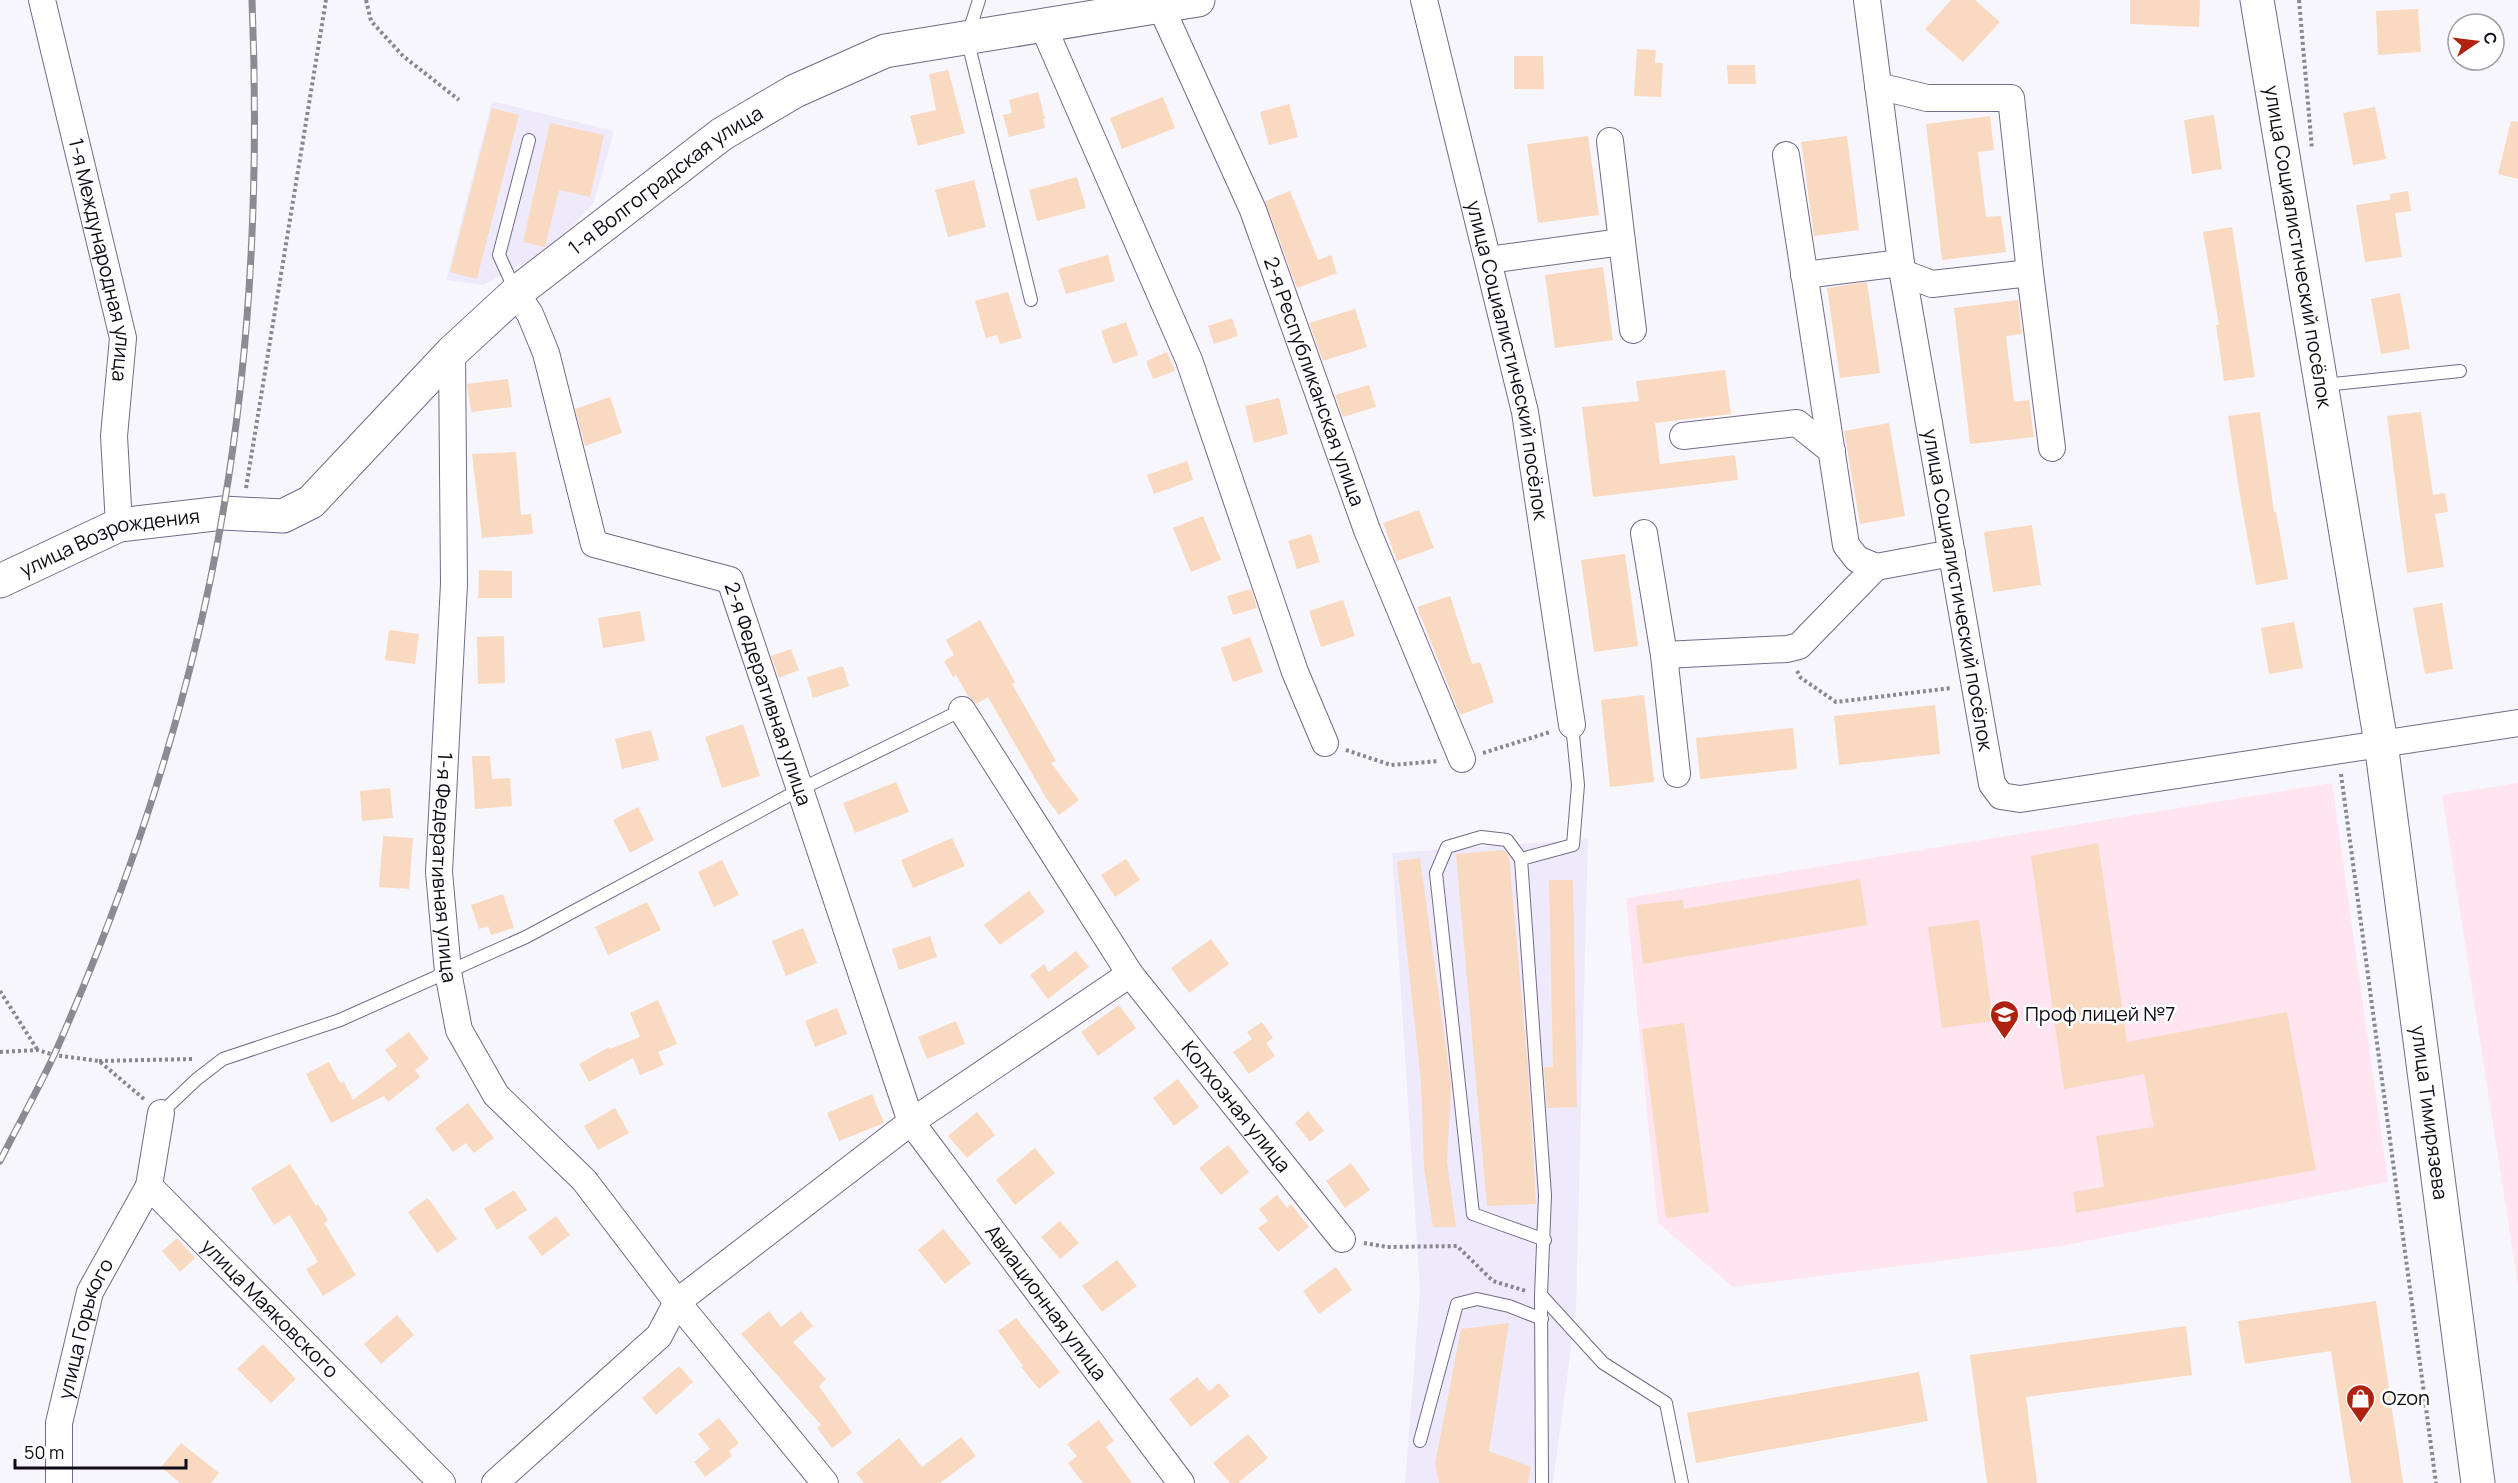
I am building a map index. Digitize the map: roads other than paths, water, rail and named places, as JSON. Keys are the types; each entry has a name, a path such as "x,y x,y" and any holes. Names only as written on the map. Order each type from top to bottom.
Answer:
{"street":[{"name":"1-я Международная улица","path":"42,0 123,338 114,436 119,525"},
{"name":"1-я Волгоградская улица","path":"233,514 283,516 310,502 452,352 516,293 722,135 795,91 885,51 1198,0"},
{"name":"улица Социалистический посёлок","path":"1424,0 1524,412 1572,725"},
{"name":"улица Социалистический посёлок","path":"1867,0 1902,268 1992,783 2001,796 2020,799 2518,723"},
{"name":"улица Социалистический посёлок","path":"2257,0 2381,743"},
{"name":"2-я Республиканская улица","path":"1161,7 1253,210 1367,530 1462,759"},
{"path":"1043,26 1189,360 1295,672 1325,743"},
{"path":"1878,86 1927,98 2011,98 2052,448"},
{"path":"1610,141 1633,330"},
{"path":"1786,155 1846,545 1857,559 1876,567 1952,553"},
{"path":"1488,260 1622,242"},
{"path":"1804,275 1902,268 1932,284 2030,273"},
{"name":"2-я Федеративная улица","path":"516,293 530,314 546,353 594,544 730,580 911,1122"},
{"name":"1-я Федеративная улица","path":"452,352 454,584 439,872 448,972 459,1030 496,1095 584,1180 677,1302 825,1483"},
{"path":"1683,436 1797,423 1832,451"},
{"name":"улица Возрождения","path":"0,581 119,525 233,514"},
{"path":"1644,533 1664,655 1677,774"},
{"path":"1664,655 1786,649 1799,646 1876,567"},
{"path":"495,1483 659,1336 677,1302 911,1122 1130,974 962,710"},
{"name":"улица Тимирязева","path":"2381,743 2478,1483"},
{"name":"Колхозная улица","path":"1130,974 1342,1239"},
{"path":"149,1186 161,1113"},
{"name":"Авиационная улица","path":"911,1122 1181,1483"},
{"name":"улица Горького","path":"59,1483 59,1423 90,1292 149,1186"},
{"name":"улица Маяковского","path":"149,1186 442,1483"}],"lane":[{"path":"979,0 967,38 1031,300"},
{"path":"516,293 499,255 529,140"},
{"path":"2322,385 2460,371"},
{"path":"161,1113 197,1079 223,1059 340,1020 526,937 799,790 962,710"},
{"path":"1521,858 1574,845 1578,785 1572,725"},
{"path":"1542,1483 1541,1295 1545,1240 1545,1194 1521,858 1507,840 1481,837 1448,847 1436,873 1473,1214 1545,1240"},
{"path":"1541,1295 1603,1363 1666,1403 1682,1483"},
{"path":"1420,1441 1457,1304 1477,1299 1509,1306 1542,1319"}],"railway":[{"path":"0,1161 55,1053 109,922 156,787 176,719 210,581 233,448 247,321 254,193 252,0"}],"place":[{"name":"Проф лицей №7","path":"2004,1040"},
{"name":"Ozon","path":"2361,1424"}]}
